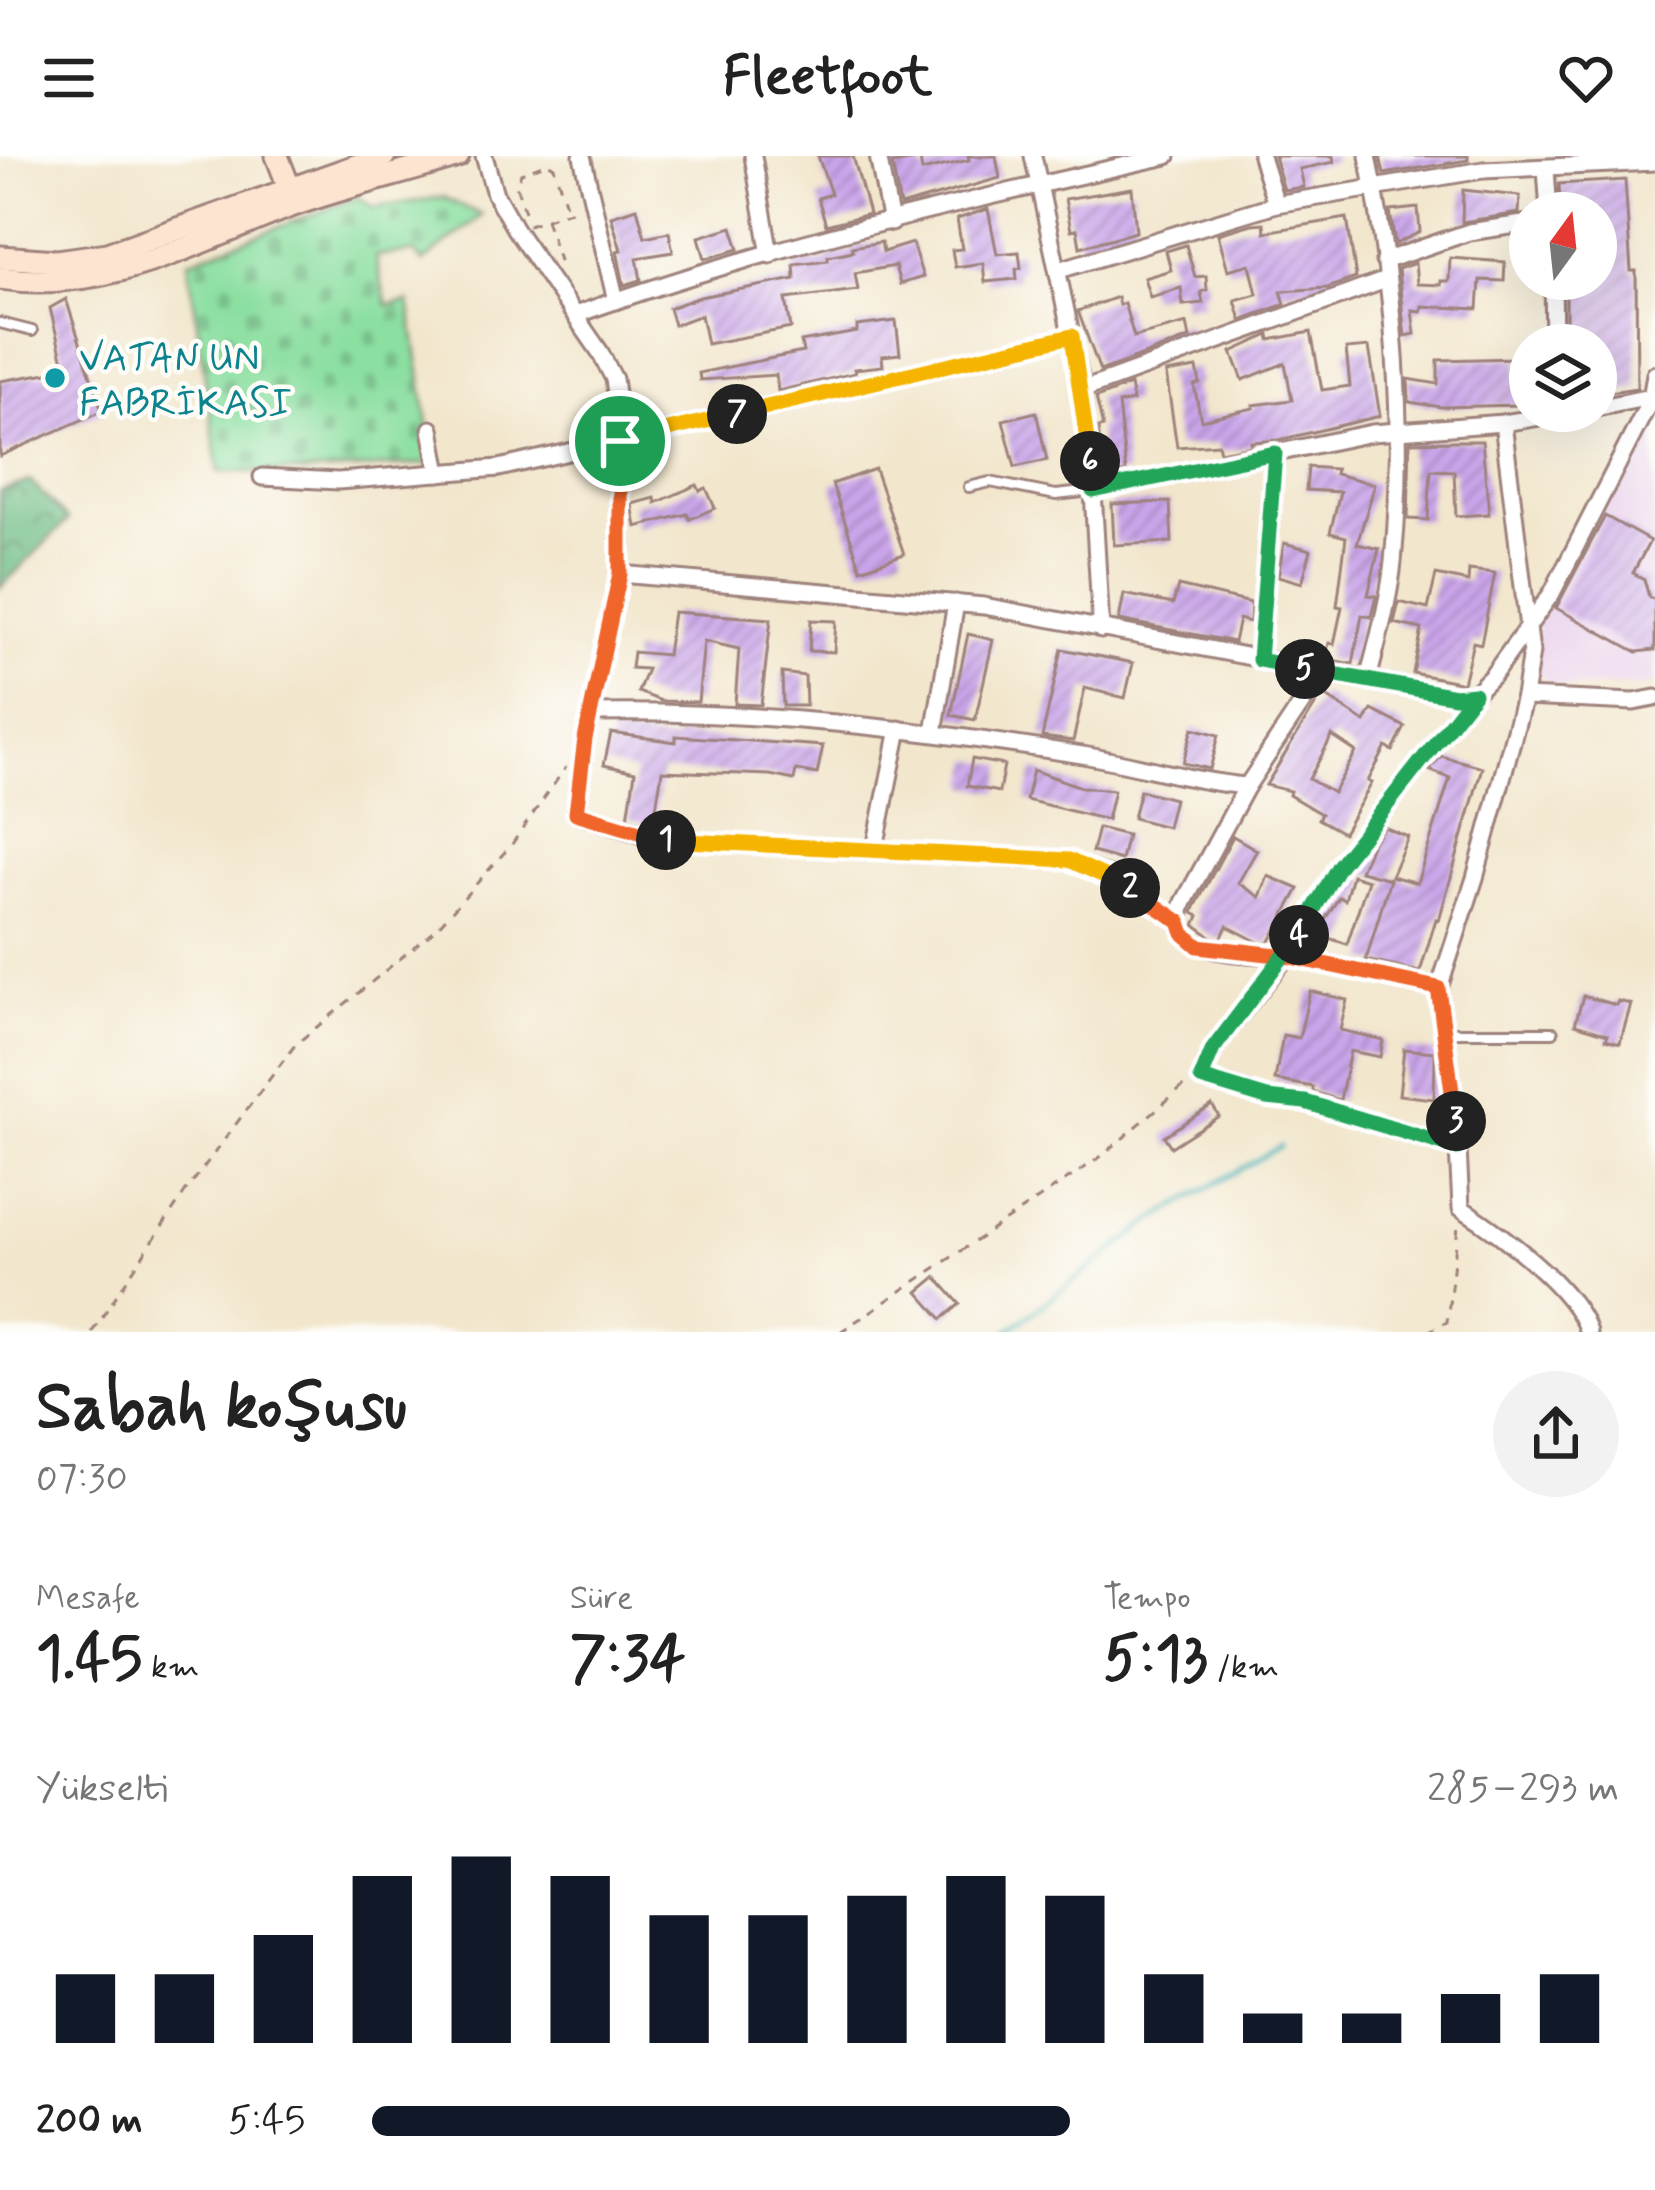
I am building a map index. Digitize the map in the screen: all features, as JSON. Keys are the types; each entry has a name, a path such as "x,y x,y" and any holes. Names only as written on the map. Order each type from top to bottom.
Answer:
{"main road":[{"path":"277,156 292,196"},
{"path":"0,278 88,280 174,253 328,174 384,156"},
{"path":"328,174 458,156"},
{"path":"0,257 57,261 107,254 292,196"}],"street":[{"path":"484,156 495,194 522,227 614,379 620,441 620,574 585,739 576,813 658,839 1069,860 1116,880 1180,922"},
{"path":"582,156 616,301"},
{"path":"753,156 770,255"},
{"path":"878,156 891,223"},
{"path":"1033,156 1082,390 1101,630"},
{"path":"575,315 770,255 1167,156"},
{"path":"1262,156 1276,204"},
{"path":"1368,156 1384,261 1399,431 1393,565 1368,680"},
{"path":"1059,270 1276,204 1484,170 1655,162"},
{"path":"1546,169 1548,192"},
{"path":"1384,261 1469,232 1509,226"},
{"path":"1082,390 1386,280"},
{"path":"262,476 338,481 500,468 1072,336"},
{"path":"1457,1148 1305,1102 1267,1098 1201,1078 1213,1049 1286,956 1338,867 1527,630 1563,573 1653,397 1655,374"},
{"path":"1617,404 1653,397"},
{"path":"1093,491 1372,433 1509,422"},
{"path":"1503,423 1531,652 1475,878 1438,988 1461,1208 1490,1226 1581,1310 1588,1332"},
{"path":"431,429 440,472"},
{"path":"1259,660 1275,453"},
{"path":"620,574 956,603 1322,673 1455,696 1474,694"},
{"path":"934,732 956,603"},
{"path":"1322,673 1200,866 1184,902 1180,922 1184,934 1198,946 1286,956 1438,988"},
{"path":"1523,697 1634,702 1655,698"},
{"path":"592,713 661,712 934,732 1247,786"},
{"path":"875,848 899,729"}],"lane":[{"path":"0,323 32,331"},
{"path":"969,487 990,482 1056,495 1093,491"},
{"path":"1444,1032 1553,1032"}],"path":[{"path":"568,211 554,166 548,163 521,172 515,185 522,227 593,203"},
{"path":"92,1332 186,1190 295,1045 435,930 512,844 585,739"},
{"path":"841,1332 1085,1168 1186,1084 1201,1078"},
{"path":"1427,1332 1447,1322 1461,1208"}],"shaded area":[{"path":"1655,417 1655,685 1556,687 1535,671 1537,623"}],"green space":[{"path":"359,197 373,208 443,197 482,215 423,262 413,252 375,256 387,305 409,302 434,463 313,472 219,472 188,261"},
{"path":"30,481 68,520 0,588 0,491"}],"building":[{"path":"818,156 853,156 869,214 826,225 818,198 831,194"},
{"path":"968,156 996,156 1000,178 900,206 892,164 920,159 922,171 969,160"},
{"path":"1274,156 1333,156 1334,162 1300,169 1304,187 1284,190"},
{"path":"1380,156 1468,156 1468,160 1384,174"},
{"path":"1625,180 1631,271 1636,271 1637,388 1617,391 1617,324 1566,324 1566,300 1617,300 1617,192 1560,192 1559,184"},
{"path":"1132,188 1136,232 1080,247 1065,199"},
{"path":"1463,190 1509,195 1509,215 1462,222"},
{"path":"637,208 645,237 669,232 673,252 637,258 641,280 624,285 611,216"},
{"path":"1418,208 1420,232 1395,244 1390,211"},
{"path":"988,209 997,254 1019,252 1017,279 985,282 983,263 955,267 952,250 962,249 957,219"},
{"path":"1347,218 1356,278 1327,288 1281,291 1285,304 1241,320 1235,300 1257,294 1250,264 1228,270 1218,234 1252,224 1264,223 1265,232"},
{"path":"732,227 739,249 705,259 699,237"},
{"path":"881,242 883,252 912,243 923,277 900,284 895,266 855,273 858,290 786,299 791,328 707,344 701,315 674,325 669,308 700,297 795,279 794,264 828,260 828,256 853,251 852,247"},
{"path":"1186,245 1195,277 1206,276 1203,303 1183,305 1181,288 1150,297 1144,278 1171,270 1166,251"},
{"path":"1450,258 1505,262 1504,281 1480,280 1478,309 1422,306 1421,311 1412,310 1415,334 1405,336 1398,269 1415,263 1417,284 1441,285 1449,281"},
{"path":"1117,297 1119,305 1124,303 1134,337 1187,323 1190,338 1100,371 1078,311"},
{"name":"VATAN UN FABRİKASI","path":"66,299 102,411 0,456 0,381 65,370 50,308"},
{"path":"896,321 900,354 882,356 883,366 854,369 855,373 778,391 776,375 700,380 699,373 803,352 801,342"},
{"path":"1311,332 1322,390 1350,386 1346,349 1369,347 1380,416 1220,452 1218,444 1177,447 1166,373 1197,368 1200,383 1194,385 1201,420 1292,400 1285,363 1243,380 1232,352 1269,335 1270,340"},
{"path":"1509,358 1509,405 1441,407 1409,402 1408,379 1438,384 1438,360"},
{"path":"1130,385 1133,401 1118,404 1126,472 1103,477 1098,428 1103,427 1096,398"},
{"path":"1036,412 1047,460 1015,467 1003,420"},
{"path":"1482,441 1489,514 1456,516 1454,471 1431,470 1428,520 1408,519 1410,442"},
{"path":"1308,467 1336,469 1335,474 1375,484 1357,544 1379,549 1368,595 1376,596 1371,617 1362,615 1353,664 1325,659 1329,643 1334,644 1342,607 1337,606 1346,537 1330,533 1340,492 1306,490"},
{"path":"875,469 904,554 861,569 832,484"},
{"path":"697,485 700,491 706,488 715,508 690,519 687,514 636,527 632,504 655,498 656,503"},
{"path":"1170,502 1172,542 1114,545 1112,504"},
{"path":"1605,516 1650,541 1633,573 1644,579 1649,597 1655,600 1655,650 1637,652 1556,608"},
{"path":"1284,543 1311,550 1302,583 1278,576"},
{"path":"1469,570 1495,573 1481,644 1473,642 1463,683 1413,673 1422,629 1394,623 1399,602 1428,609 1436,575 1468,582"},
{"path":"1178,586 1251,603 1250,622 1239,619 1234,642 1119,620 1124,594 1173,604"},
{"path":"673,612 771,619 761,705 735,704 739,649 704,641 698,702 661,701 638,692 647,669 631,668 633,652 667,655"},
{"path":"811,620 836,621 834,652 809,651"},
{"path":"968,634 993,640 975,720 951,715"},
{"path":"1062,649 1133,663 1125,698 1085,688 1073,741 1042,737"},
{"path":"782,673 805,676 806,706 783,706"},
{"path":"1322,694 1365,722 1372,710 1405,727 1393,751 1386,747 1343,833 1318,819 1321,814 1289,795 1290,791 1266,785","holes":["1332,736 1356,752 1333,793 1309,779"]},
{"path":"1193,728 1219,735 1210,769 1183,763"},
{"path":"611,733 676,742 676,736 823,746 817,774 796,770 794,780 662,771 653,826 628,818 635,772 604,765"},
{"path":"1441,756 1482,767 1420,972 1366,960 1390,879 1360,871 1384,827 1408,837 1391,876 1417,883 1450,778 1429,770"},
{"path":"972,759 1004,765 999,792 967,786"},
{"path":"1033,770 1081,787 1114,790 1107,820 1026,800"},
{"path":"1140,790 1174,799 1167,827 1133,818"},
{"path":"1098,828 1127,835 1121,860 1092,852"},
{"path":"1233,836 1257,850 1238,883 1260,897 1268,876 1299,889 1269,943 1227,926 1221,939 1212,937 1195,925 1199,916 1193,913 1195,907"},
{"path":"1352,875 1368,880 1347,944 1316,934 1339,897 1345,900"},
{"path":"1310,991 1347,1000 1340,1030 1383,1040 1380,1057 1350,1051 1340,1100 1313,1092 1313,1087 1275,1080 1283,1035 1299,1038"},
{"path":"1583,996 1631,1004 1620,1043 1606,1039 1608,1034 1575,1024"},
{"path":"1404,1049 1435,1052 1434,1099 1399,1095"},
{"path":"1212,1105 1219,1116 1171,1147 1164,1136"},
{"path":"936,1277 960,1304 942,1319 918,1292"}],"waterway":[{"path":"1007,1332 1157,1217 1281,1146"}],"place":[{"name":"VATAN UN FABRİKASI","path":"55,378"}],"route":[{"path":"620,441 620,574 585,739 576,813 658,839 1069,860 1116,880 1180,922 1184,934 1198,946 1286,956 1438,988 1457,1148 1305,1102 1267,1098 1201,1078 1213,1049 1286,956 1338,867 1474,694 1455,696 1259,660 1275,453 1093,491 1072,336 620,441"}]}
